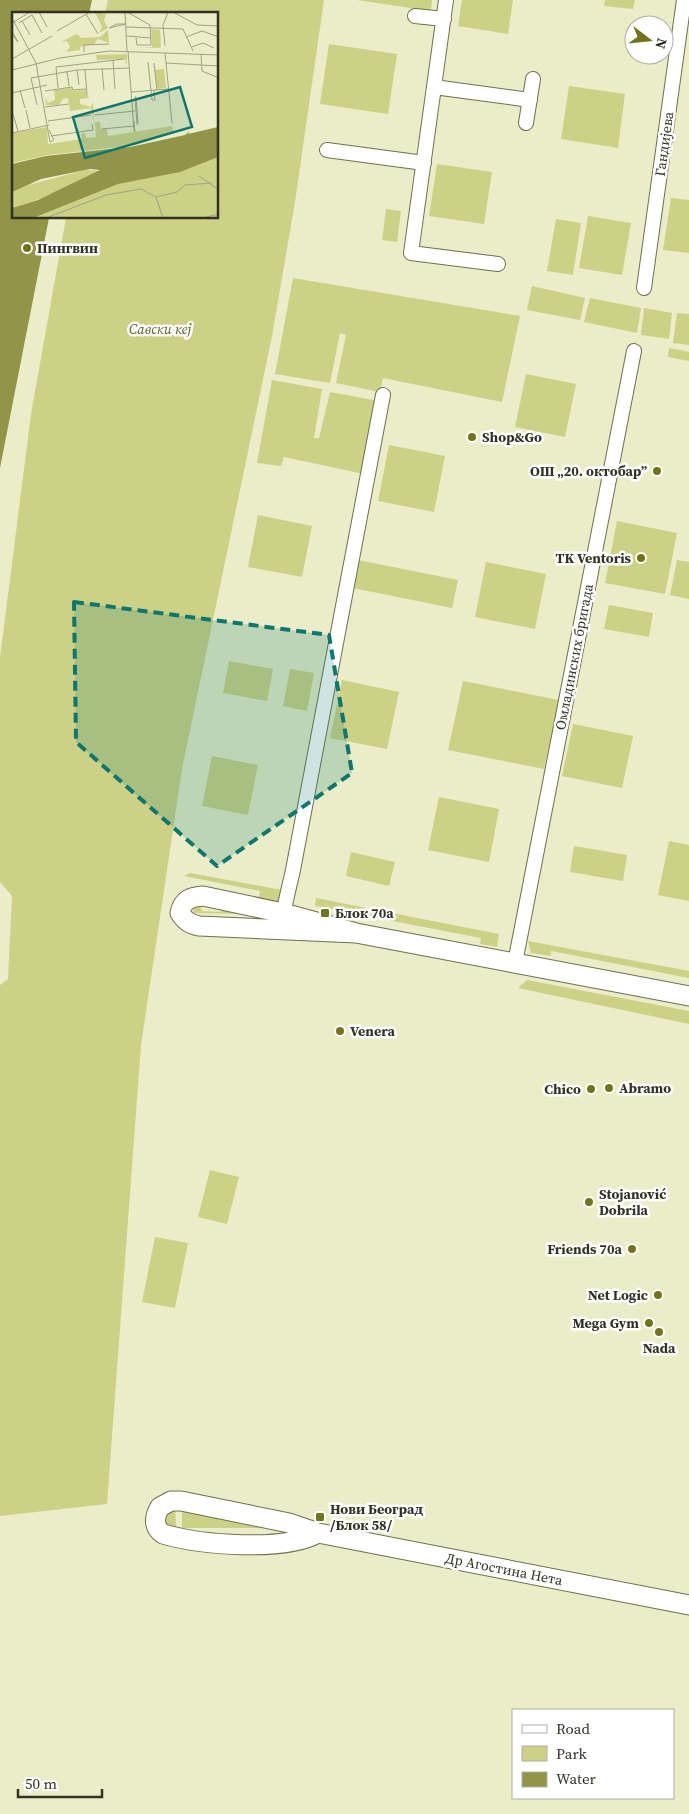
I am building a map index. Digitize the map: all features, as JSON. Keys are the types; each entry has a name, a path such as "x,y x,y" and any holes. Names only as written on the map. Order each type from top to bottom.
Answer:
{"street":[{"path":"446,0 411,253 498,264"},
{"name":"Гандијева","path":"644,288 684,0"},
{"path":"415,16 444,19"},
{"path":"526,123 532,79"},
{"path":"434,87 530,100"},
{"path":"327,150 424,163"},
{"name":"Омладинских бригада","path":"515,963 634,351"},
{"path":"383,395 281,921 356,933 689,996"},
{"name":"Др Агостина Нета","path":"318,1533 173,1531 163,1534 155,1525 160,1506 171,1501 289,1523 318,1533 689,1605"}],"highlighted area":[{"path":"74,602 329,635 352,773 217,866 76,742"}],"green space":[{"name":"Савски кеј","path":"108,0 324,0 295,202 272,336 182,769 141,1045 107,1504 0,1516 0,985 8,979 12,896 0,882 0,658 31,414 66,219 219,219 219,12 105,12"},
{"path":"357,0 432,0 431,11"},
{"path":"462,0 513,0 508,34 458,26"},
{"path":"605,0 635,0 633,9 604,6"},
{"path":"329,44 397,54 388,114 320,104"},
{"path":"569,86 625,94 618,148 561,139"},
{"path":"437,164 492,172 484,224 429,216"},
{"path":"671,198 689,200 689,253 663,250"},
{"path":"386,209 401,211 397,242 382,240"},
{"path":"588,216 631,223 622,275 579,268"},
{"path":"556,219 581,223 573,275 547,271"},
{"path":"293,278 520,316 502,402 383,378 380,392 336,383 346,335 340,333 330,383 275,374"},
{"path":"532,286 585,298 580,320 527,310"},
{"path":"590,298 641,308 637,333 584,322"},
{"path":"644,308 672,313 669,339 641,335"},
{"path":"677,313 689,314 689,345 673,343"},
{"path":"669,348 689,352 689,361 668,357"},
{"path":"526,374 576,384 565,437 515,427"},
{"path":"272,380 322,389 314,438 319,438 330,392 379,401 364,474 284,457 281,466 257,463"},
{"path":"389,445 445,456 434,512 378,501"},
{"path":"258,515 312,526 302,577 248,567"},
{"name":"TK Ventoris","path":"617,521 677,533 665,594 605,583"},
{"path":"358,560 458,580 452,608 353,588"},
{"path":"677,560 689,562 689,599 670,595"},
{"path":"486,562 546,574 535,629 475,617"},
{"path":"609,605 653,613 649,637 604,629"},
{"path":"229,661 273,669 267,701 223,693"},
{"path":"290,669 314,673 307,711 283,706"},
{"path":"342,680 399,692 387,749 330,738"},
{"path":"463,681 559,700 544,769 448,750"},
{"path":"573,724 633,736 622,788 562,776"},
{"path":"212,756 258,765 248,815 202,806"},
{"path":"439,797 499,809 489,862 428,850"},
{"path":"669,841 689,845 689,901 658,895"},
{"path":"574,846 627,855 623,881 570,872"},
{"path":"351,852 395,862 389,886 346,876"},
{"path":"190,873 282,890 281,900 274,903 258,902 260,891 184,876"},
{"path":"316,898 499,934 497,947 480,944 481,938 315,906"},
{"path":"199,904 202,911 221,912 222,906 279,918 265,923 258,914 193,913 195,906"},
{"path":"528,941 689,971 689,978 551,951 551,956 531,953"},
{"path":"527,980 689,1011 689,1024 518,988"},
{"path":"210,1170 239,1177 227,1224 198,1217"},
{"path":"155,1237 188,1243 175,1308 142,1302"},
{"path":"175,1505 176,1527 167,1528 161,1513"},
{"path":"182,1506 296,1528 182,1528"}],"water":[{"path":"0,0 92,0 89,12 12,12 12,219 49,219 0,468"}],"place":[{"name":"Пингвин","path":"27,248"},
{"name":"Shop&Go","path":"472,437"},
{"name":"ОШ „20. октобар”","path":"657,471"},
{"name":"TK Ventoris","path":"641,558"},
{"name":"Блок 70а","path":"325,913"},
{"name":"Venera","path":"340,1031"},
{"name":"Abramo","path":"609,1088"},
{"name":"Chico","path":"591,1089"},
{"name":"Stojanović Dobrila","path":"589,1202"},
{"name":"Friends 70a","path":"632,1249"},
{"name":"Net Logic","path":"658,1295"},
{"name":"Mega Gym","path":"649,1323"},
{"name":"Nada","path":"659,1332"},
{"name":"Нови Београд /Блок 58/","path":"320,1517"}]}
